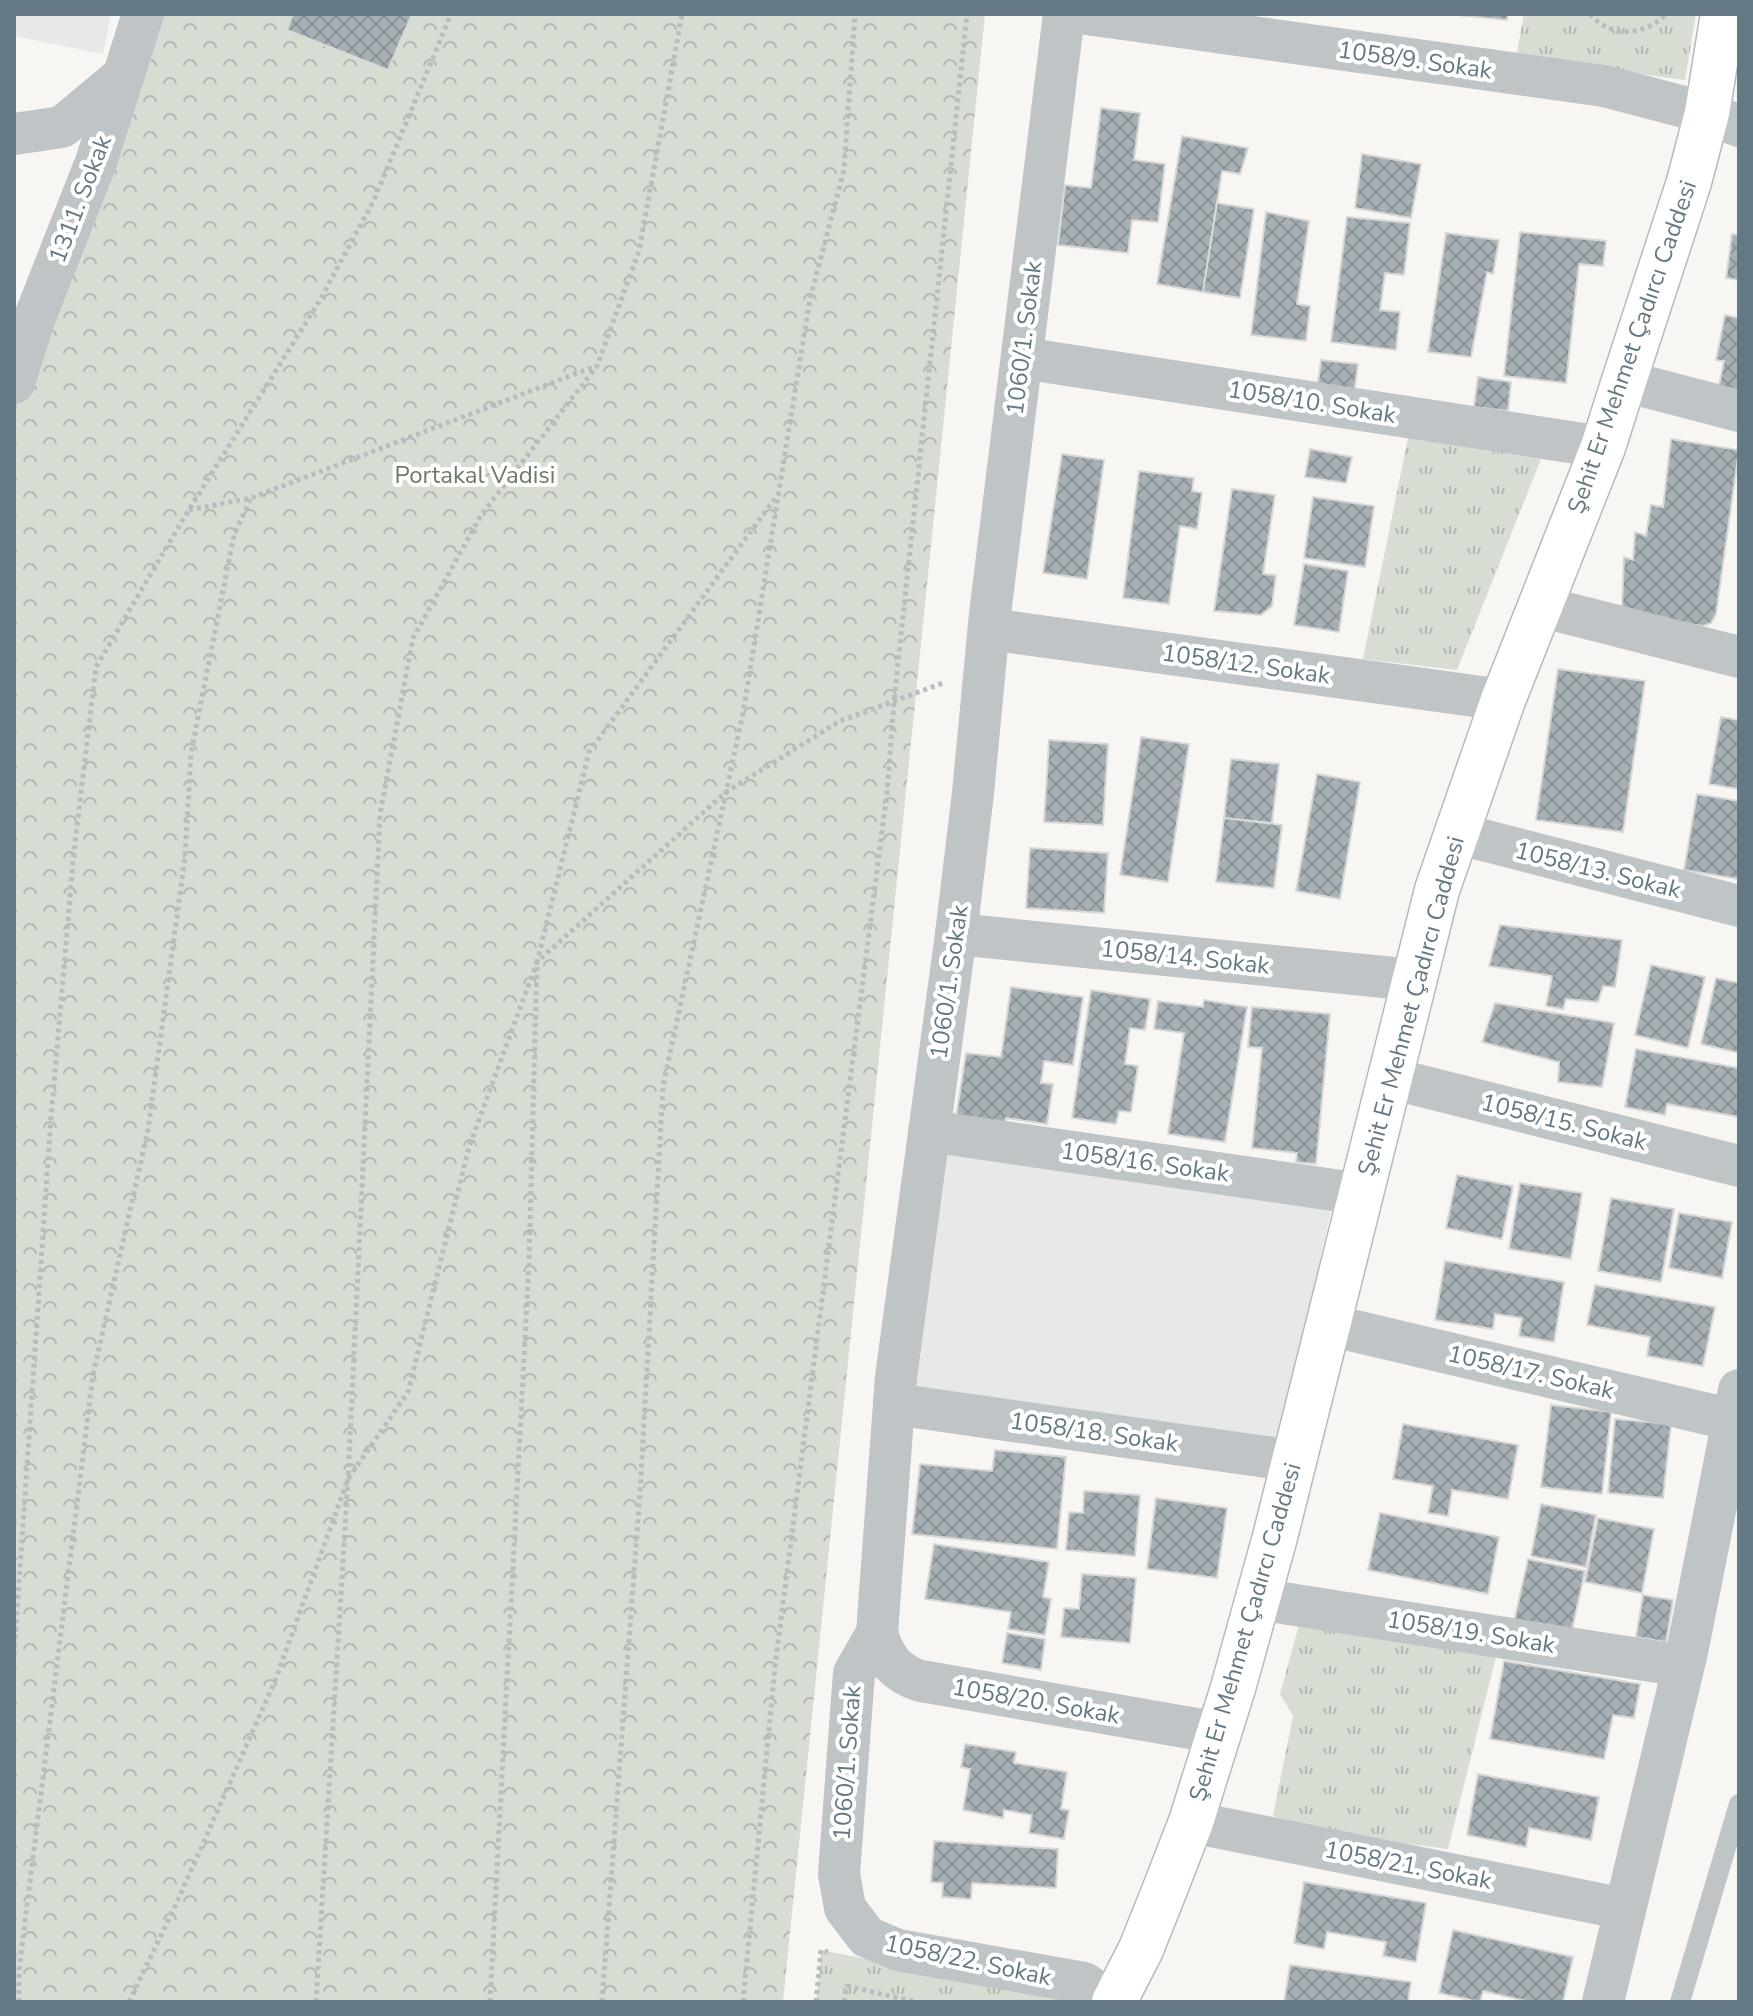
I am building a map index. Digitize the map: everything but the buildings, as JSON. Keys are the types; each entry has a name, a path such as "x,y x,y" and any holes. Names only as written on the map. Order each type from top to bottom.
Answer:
{"main road":[{"name":"Şehit Er Mehmet Çadırcı Caddesi","path":"1112,2002 1141,1949 1191,1822 1219,1733 1294,1461 1437,890 1503,700 1603,447 1689,182 1723,119 1723,14"}],"street":[{"name":"1311. Sokak","path":"14,383 33,322 96,162 143,14"},
{"name":"1060/1. Sokak","path":"867,1937 845,1908 839,1874 854,1673 877,1633 894,1404 956,934 987,648 1064,14"},
{"name":"1058/9. Sokak","path":"1087,14 1604,86 1723,119"},
{"path":"14,154 62,127 123,76"},
{"path":"14,134 62,127"},
{"name":"1058/10. Sokak","path":"1022,358 1603,447"},
{"path":"1624,381 1739,411"},
{"path":"1539,606 1739,657"},
{"name":"1058/12. Sokak","path":"987,648 1503,700"},
{"name":"1058/13. Sokak","path":"1457,830 1479,839 1739,906"},
{"name":"1058/14. Sokak","path":"956,934 1414,980"},
{"name":"1058/15. Sokak","path":"1390,1078 1739,1166"},
{"name":"1058/16. Sokak","path":"929,1131 1361,1194"},
{"name":"1058/17. Sokak","path":"1329,1325 1736,1405"},
{"name":"1058/18. Sokak","path":"894,1404 1294,1461"},
{"path":"1603,2002 1683,1666 1736,1405"},
{"name":"1058/19. Sokak","path":"1258,1599 1683,1666"},
{"name":"1058/20. Sokak","path":"877,1633 889,1661 908,1677 921,1681 1219,1733"},
{"name":"1058/21. Sokak","path":"1191,1822 1625,1909"},
{"name":"1058/22. Sokak","path":"867,1937 898,1950 1084,1983 1112,2002"}],"lane":[{"path":"1680,2002 1739,1804"}],"path":[{"path":"14,1655 51,1118 74,851 96,667 189,510 320,300 368,212 433,64 451,14"},
{"path":"316,2002 348,1479 380,814 413,638 481,515 597,366 639,251 682,14"},
{"path":"602,2002 640,1493 663,1086 743,713 810,299 844,170 855,14"},
{"path":"743,2002 775,1666 887,793 894,701 967,14"},
{"path":"1590,14 1609,29 1626,33 1643,30 1666,14"},
{"path":"189,510 251,498 597,366"},
{"path":"129,2002 275,1681 348,1479 408,1392 469,1147 537,962 589,752 780,491"},
{"path":"19,2002 21,1955 93,1375 148,1130 185,857 191,753 234,535 251,498"},
{"path":"490,2002 529,1263 537,962 726,792 840,721 894,701 987,648"},
{"path":"816,2002 821,1950"},
{"path":"844,2002 847,1986 916,2002"}],"shaded area":[{"path":"14,14 111,14 103,54 14,36"},
{"path":"939,1148 1332,1207 1278,1444 914,1388"}],"green space":[{"name":"Portakal Vadisi","path":"137,14 985,14 783,2002 14,2002 14,389"},
{"path":"1524,14 1696,14 1685,80 1516,58"},
{"path":"1408,438 1541,459 1457,670 1363,659"},
{"path":"1300,1621 1497,1653 1448,1849 1287,1828 1273,1815 1293,1716 1280,1694"},
{"path":"821,1950 1071,2000 1074,2002 816,2002"}]}
